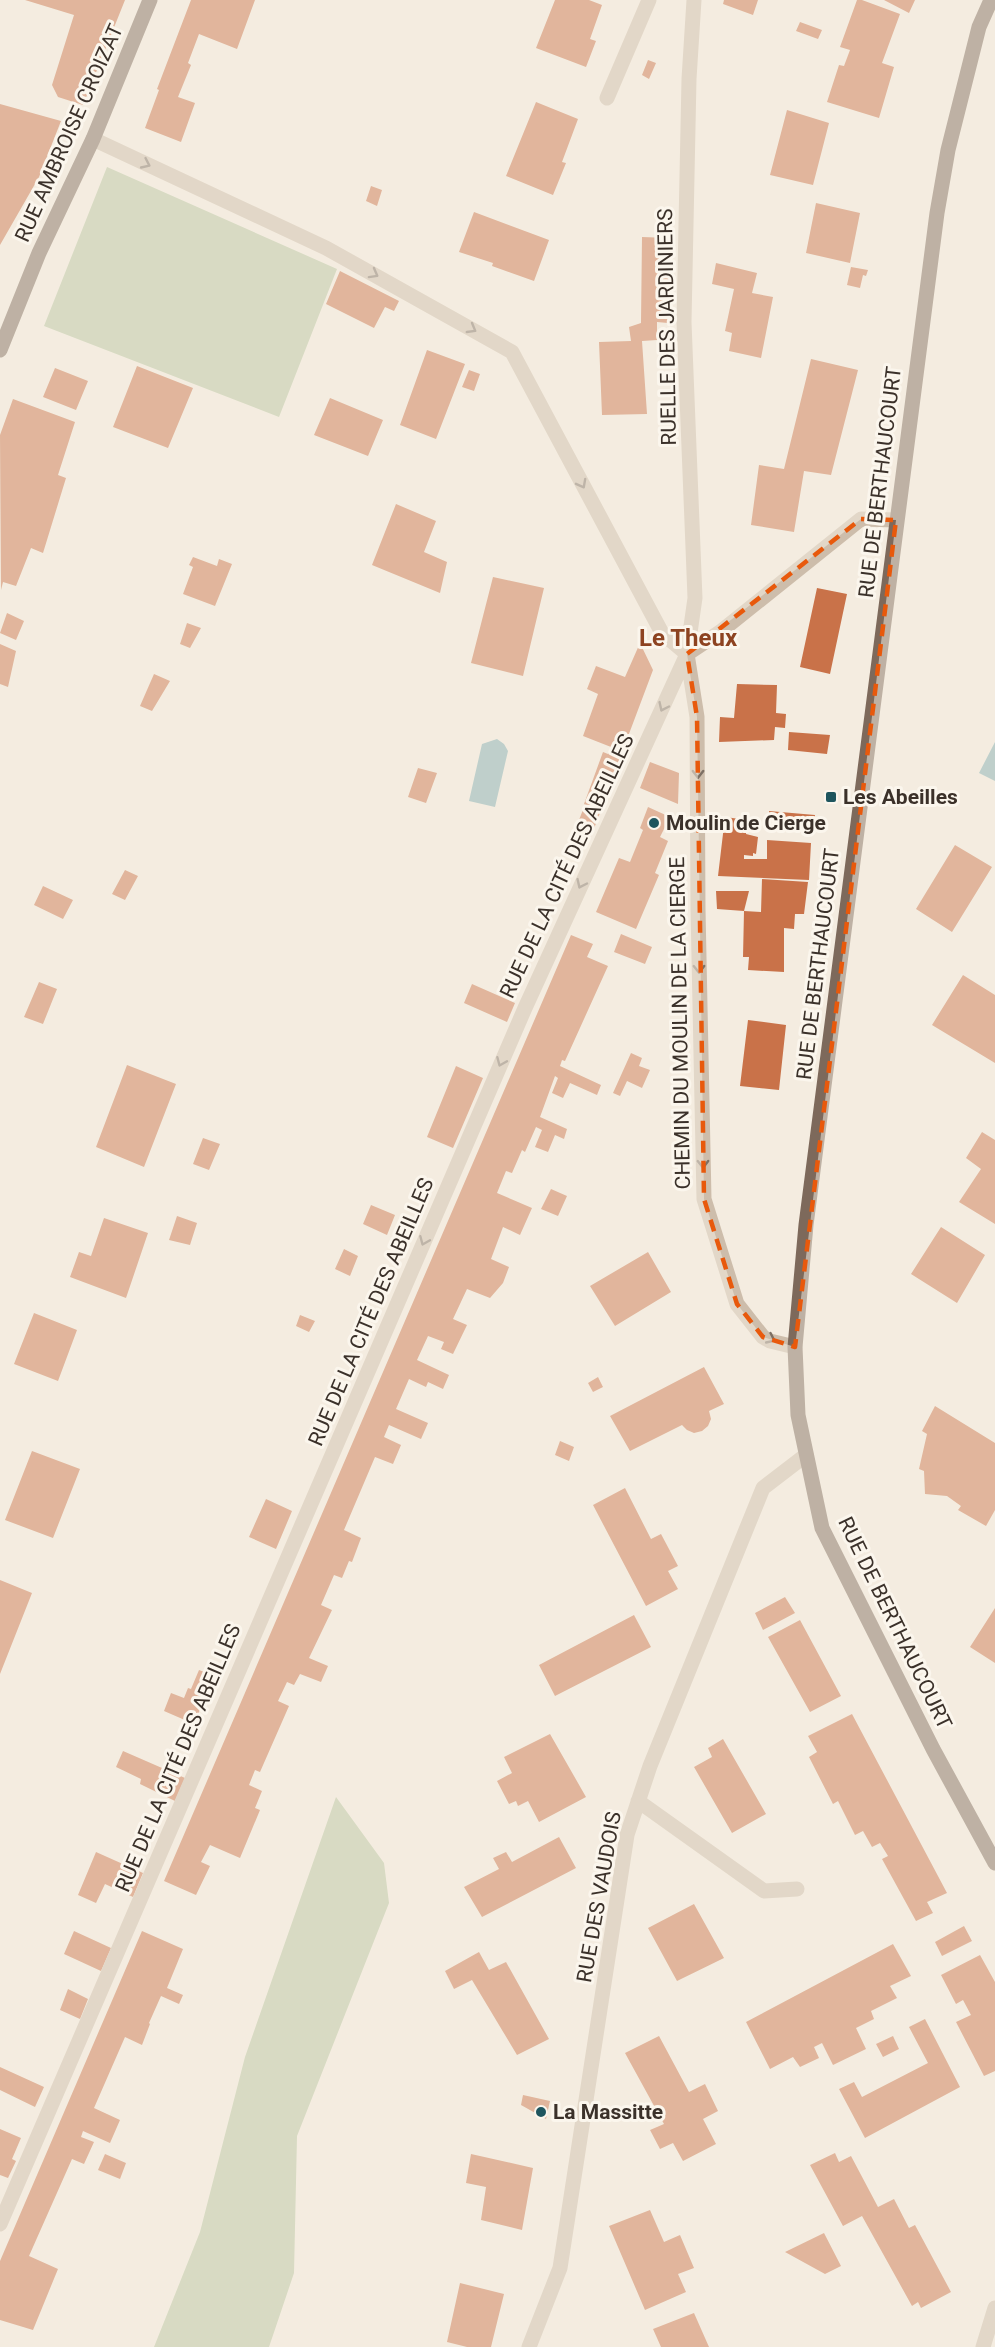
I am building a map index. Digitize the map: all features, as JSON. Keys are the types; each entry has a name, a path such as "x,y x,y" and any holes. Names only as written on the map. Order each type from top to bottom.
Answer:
{"main road":[{"name":"RUE AMBROISE CROIZAT","path":"0,350 39,253 93,139 150,0"},
{"name":"RUE DE BERTHAUCOURT","path":"991,0 979,27 948,150 937,213 806,1225 795,1347 798,1415 822,1528 933,1749 995,1863"}],"street":[{"path":"607,98 649,0"},
{"name":"RUELLE DES JARDINIERS","path":"687,654 695,598 684,322 689,79 694,0"},
{"path":"93,139 326,248 512,352 662,633 687,654 720,632 861,519 896,520"},
{"name":"CHEMIN DU MOULIN DE LA CIERGE","path":"687,654 697,717 698,921 704,1199 737,1304 763,1337 795,1347"},
{"name":"RUE DE LA CITÉ DES ABEILLES","path":"0,2224 520,1019 687,654"},
{"name":"RUE DES VAUDOIS","path":"529,2347 560,2268 627,1836 650,1766 763,1488 806,1455"},
{"path":"638,1802 764,1891 797,1888"},
{"path":"983,2347 995,2308"}],"highlighted area":[{"path":"861,519 896,520 795,1347 763,1337 737,1304 704,1199 697,717 687,654"}],"green space":[{"path":"107,167 337,269 279,417 44,326"},
{"path":"336,1797 384,1863 389,1903 297,2136 294,2273 269,2347 154,2347 200,2232 245,2057"}],"water":[{"path":"497,739 508,751 495,807 469,801 482,744"},
{"path":"995,742 995,781 979,773"}],"building":[{"path":"25,0 125,0 83,105 58,97 52,85 74,15"},
{"path":"191,0 255,0 237,49 199,34 188,63 191,65 178,97 195,103 181,142 145,128 159,90 157,89"},
{"path":"555,0 589,0 602,5 590,39 596,41 586,67 536,48"},
{"path":"724,0 758,0 753,15 723,4"},
{"path":"857,0 900,14 882,63 894,67 879,118 827,102 839,65 844,66 850,50 840,47"},
{"path":"884,0 915,0 909,13"},
{"path":"800,22 822,30 818,39 796,31"},
{"path":"648,60 656,63 649,79 642,75"},
{"path":"536,102 578,119 562,162 566,163 553,195 506,176"},
{"path":"0,104 61,121 39,177 0,245"},
{"path":"787,110 829,123 813,185 770,175"},
{"path":"371,186 382,190 377,206 366,201"},
{"path":"816,203 860,213 850,263 806,253"},
{"path":"474,212 549,240 534,281 492,266 493,263 459,252"},
{"path":"642,237 670,238 668,323 657,322 657,340 642,341 647,414 602,415 599,342 631,341 629,327 641,323"},
{"path":"716,263 757,273 752,293 773,297 761,358 729,351 732,333 725,331 734,289 712,284"},
{"path":"851,267 868,270 866,276 863,275 860,288 847,285"},
{"path":"340,271 399,301 394,311 385,307 374,328 326,304"},
{"path":"427,350 465,364 436,439 400,425"},
{"path":"811,359 858,370 831,475 804,471 794,532 751,525 759,465 784,469"},
{"path":"137,366 193,388 168,448 113,427"},
{"path":"55,368 88,381 76,410 43,397"},
{"path":"469,370 480,374 474,391 462,387"},
{"path":"330,398 383,420 368,456 314,435"},
{"path":"13,399 75,422 58,475 66,478 43,553 31,548 16,586 3,582 1,590 0,435"},
{"path":"396,504 436,521 424,552 447,562 440,593 372,565"},
{"path":"193,557 217,566 219,559 232,564 215,606 183,594 193,567 189,565"},
{"path":"493,577 544,588 523,676 471,663"},
{"path":"817,588 847,594 830,674 800,667"},
{"path":"7,613 24,621 16,640 0,633"},
{"path":"187,623 201,628 190,648 180,644"},
{"path":"640,643 653,670 600,811 584,804 603,752 608,754 611,747 583,736 598,694 587,689 596,666 625,677"},
{"path":"0,644 16,651 8,687 0,684"},
{"path":"154,674 170,681 152,711 140,706"},
{"path":"737,684 777,685 776,713 786,714 785,728 775,727 774,740 719,742 720,717 734,718"},
{"path":"789,732 830,735 827,754 788,750"},
{"path":"650,762 679,773 678,804 640,788"},
{"path":"418,768 437,773 426,803 408,797"},
{"path":"584,807 600,813 590,839 574,833"},
{"path":"648,807 670,817 660,837 668,841 655,873 659,875 636,929 596,912 619,858 630,862 643,830 640,828"},
{"path":"769,811 815,815 814,833 774,831 775,819 769,818"},
{"path":"725,817 747,820 746,834 758,837 756,854 744,855 744,859 767,859 767,840 811,843 809,880 718,876"},
{"path":"955,845 992,867 952,932 916,909"},
{"path":"125,870 138,876 125,900 112,894"},
{"path":"762,879 808,882 804,914 795,914 794,929 784,928 784,972 748,970 749,957 743,957 744,911 761,912"},
{"path":"43,886 73,900 63,919 34,905"},
{"path":"716,891 749,891 744,911 717,909"},
{"path":"621,934 652,947 645,964 614,952"},
{"path":"571,935 593,944 587,957 608,966 565,1061 562,1060 560,1066 601,1085 597,1095 570,1083 563,1098 552,1093 558,1078 555,1076 540,1117 567,1129 564,1139 555,1135 548,1152 535,1147 542,1130 536,1127 525,1152 522,1150 512,1173 506,1171 497,1193 532,1208 520,1235 503,1227 491,1259 509,1267 503,1283 490,1298 467,1289 453,1319 467,1325 453,1354 441,1349 444,1342 428,1336 417,1360 449,1375 443,1389 428,1382 426,1387 409,1379 396,1409 428,1423 421,1439 389,1425 384,1437 401,1445 393,1464 375,1457 344,1530 361,1538 352,1562 349,1561 342,1578 334,1575 321,1605 332,1610 309,1658 328,1666 321,1682 300,1674 294,1685 287,1682 278,1701 289,1706 260,1772 255,1770 249,1785 262,1791 255,1808 260,1810 240,1858 210,1845 201,1862 210,1866 196,1895 164,1881"},
{"path":"963,975 995,995 995,1063 932,1025"},
{"path":"39,982 57,989 43,1024 24,1017"},
{"path":"472,984 515,1003 507,1022 464,1003"},
{"path":"748,1020 786,1025 779,1090 740,1086"},
{"path":"631,1053 642,1058 639,1066 650,1070 642,1088 627,1081 620,1096 613,1093"},
{"path":"127,1065 176,1084 144,1167 96,1147"},
{"path":"456,1066 483,1078 453,1148 427,1137"},
{"path":"982,1132 995,1140 995,1224 959,1202 981,1169 966,1158"},
{"path":"203,1138 220,1144 209,1170 193,1164"},
{"path":"551,1189 567,1196 558,1216 541,1209"},
{"path":"371,1205 395,1215 387,1235 363,1224"},
{"path":"177,1216 197,1223 190,1245 169,1240"},
{"path":"104,1218 148,1233 126,1298 70,1277 79,1252 91,1256"},
{"path":"941,1227 985,1255 957,1303 911,1274"},
{"path":"344,1249 358,1256 350,1276 335,1269"},
{"path":"648,1252 671,1292 615,1326 590,1286"},
{"path":"34,1313 77,1330 58,1381 14,1364"},
{"path":"300,1315 315,1321 309,1332 296,1326"},
{"path":"704,1367 724,1404 709,1411 711,1419 708,1426 694,1433 682,1425 630,1451 610,1416"},
{"path":"598,1377 603,1387 593,1392 588,1383"},
{"path":"935,1406 995,1443 995,1510 986,1526 958,1510 961,1506 947,1496 925,1494 924,1471 919,1469 927,1434 922,1431"},
{"path":"560,1441 574,1447 569,1461 555,1455"},
{"path":"32,1451 80,1469 53,1538 5,1520"},
{"path":"625,1488 651,1539 661,1534 678,1566 668,1571 678,1589 646,1606 593,1505"},
{"path":"266,1499 292,1511 276,1549 249,1537"},
{"path":"0,1580 32,1593 0,1674"},
{"path":"785,1597 795,1613 763,1630 755,1613"},
{"path":"995,1608 995,1663 970,1647"},
{"path":"634,1615 651,1647 555,1696 539,1665"},
{"path":"800,1620 841,1696 810,1712 768,1637"},
{"path":"199,1670 210,1674 202,1694 206,1695 194,1724 164,1711 171,1693 184,1698 188,1688 191,1689"},
{"path":"852,1714 947,1893 927,1902 933,1913 916,1921 882,1859 888,1856 880,1843 872,1847 863,1831 855,1835 838,1801 833,1804 809,1757 817,1752 808,1736"},
{"path":"550,1734 586,1797 539,1822 528,1801 518,1806 516,1801 509,1804 497,1781 512,1773 504,1757"},
{"path":"723,1739 766,1814 732,1833 694,1767 712,1757 708,1748"},
{"path":"123,1751 185,1778 175,1801 140,1784 141,1779 116,1767"},
{"path":"559,1837 576,1868 482,1917 464,1887 499,1869 493,1858 506,1852 512,1862"},
{"path":"96,1852 143,1873 133,1897 105,1884 96,1903 78,1895"},
{"path":"694,1904 724,1958 677,1981 648,1928"},
{"path":"964,1926 972,1941 942,1956 935,1942"},
{"path":"74,1931 111,1948 101,1971 64,1954"},
{"path":"142,1931 183,1949 167,1988 183,1995 179,2004 161,1996 142,2045 125,2037 94,2108 120,2120 110,2143 83,2131 81,2137 94,2142 84,2164 72,2159 29,2256 58,2269 33,2330 0,2320 0,2261"},
{"path":"893,1944 911,1976 890,1986 897,1998 871,2011 874,2019 856,2028 866,2049 833,2065 822,2043 814,2047 819,2058 800,2067 793,2057 770,2069 746,2022"},
{"path":"479,1952 489,1970 506,1962 549,2039 517,2055 472,1980 454,1989 445,1971"},
{"path":"980,1955 995,1982 995,2071 984,2076 956,2022 971,2015 963,2000 956,2004 941,1975"},
{"path":"68,1989 88,1999 80,2019 60,2010"},
{"path":"925,2019 960,2087 865,2138 839,2089 854,2082 862,2097 928,2063 909,2027"},
{"path":"659,2036 689,2092 705,2084 718,2111 703,2119 716,2144 683,2161 673,2143 660,2149 650,2130 664,2124 625,2053"},
{"path":"893,2036 899,2049 883,2057 876,2044"},
{"path":"0,2067 44,2087 35,2107 0,2090"},
{"name":"La Massitte","path":"523,2095 550,2101 546,2119 521,2105"},
{"path":"0,2129 21,2138 12,2159 16,2161 8,2178 0,2175"},
{"path":"835,2153 839,2162 851,2156 878,2207 894,2199 909,2228 915,2225 951,2292 921,2308 918,2302 912,2306 862,2216 843,2226 810,2165"},
{"path":"105,2154 126,2163 120,2179 98,2170"},
{"path":"471,2154 533,2168 522,2230 481,2220 486,2187 466,2183"},
{"path":"650,2210 664,2242 680,2235 694,2268 678,2274 686,2292 645,2310 609,2226"},
{"path":"824,2233 841,2266 825,2274 785,2252"},
{"path":"460,2283 504,2294 491,2347 467,2347 447,2342"},
{"path":"694,2313 709,2347 661,2347 653,2329"}],"place":[{"name":"Les Abeilles","path":"831,797"},
{"name":"Moulin de Cierge","path":"654,823"},
{"name":"La Massitte","path":"541,2112"}],"district":[{"name":"Le Theux","path":"688,638"}]}
